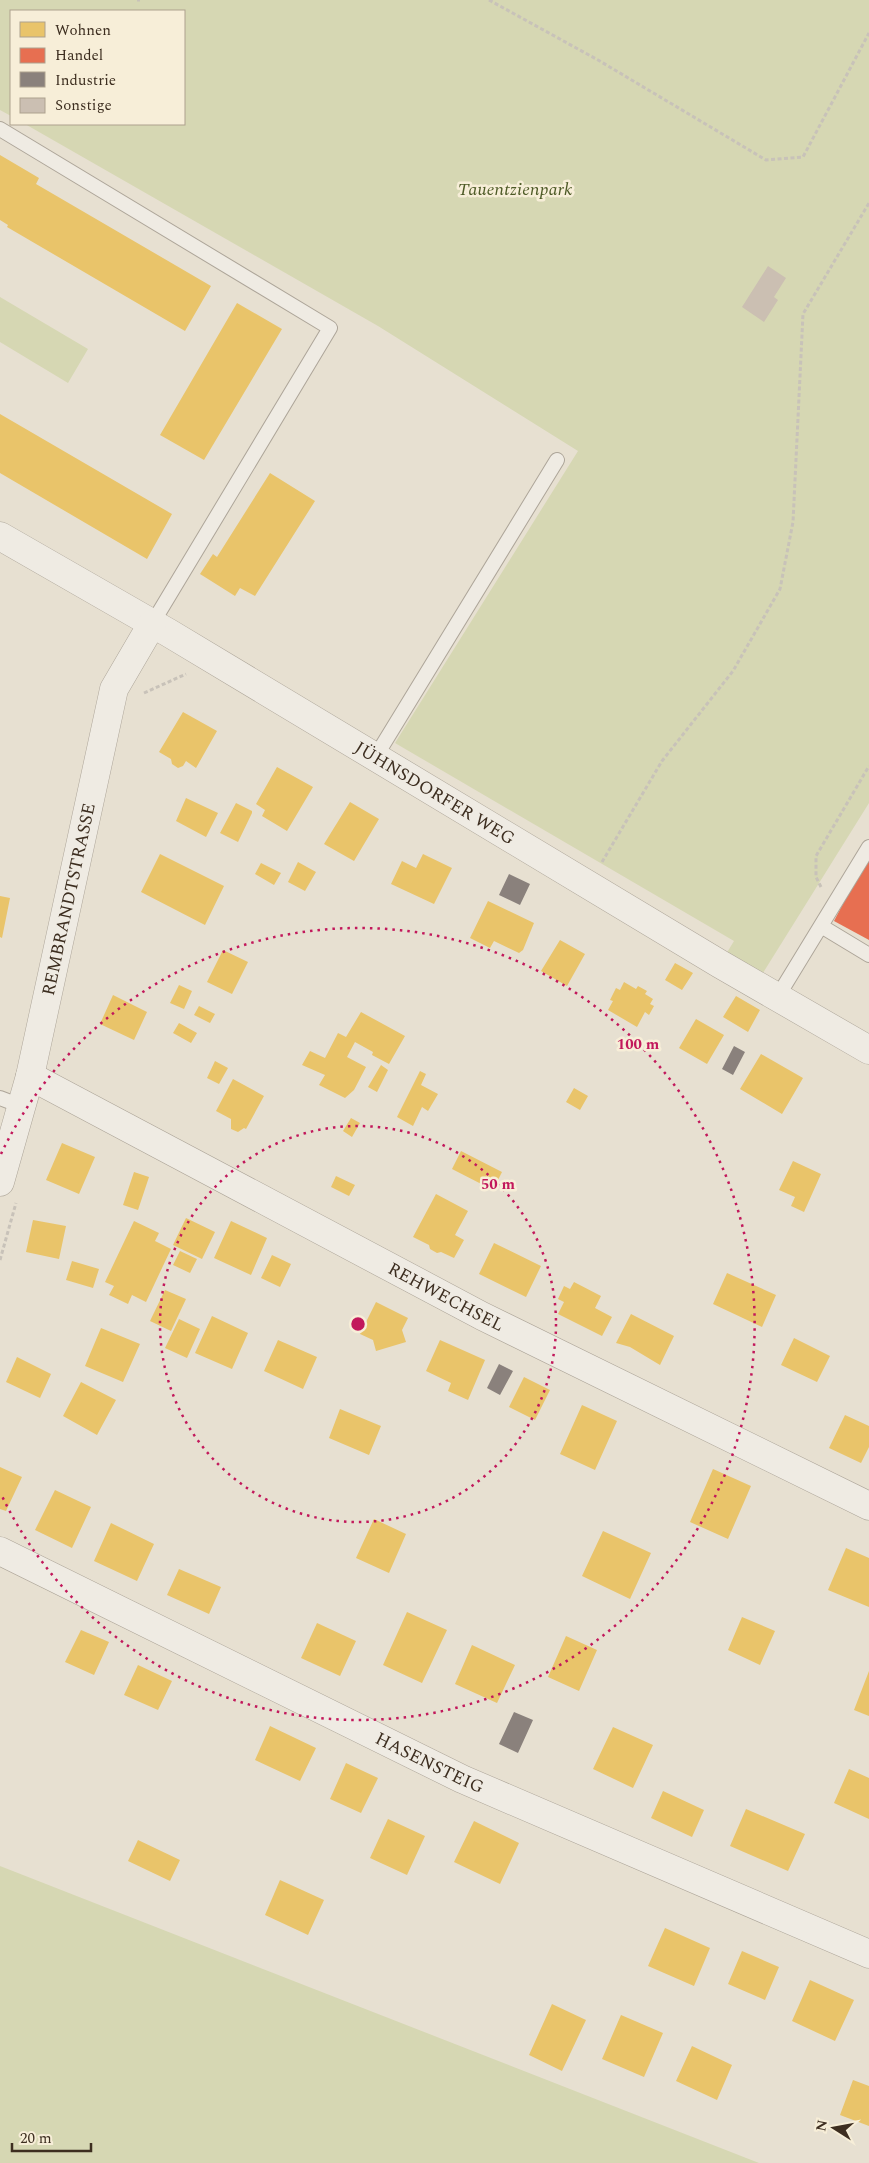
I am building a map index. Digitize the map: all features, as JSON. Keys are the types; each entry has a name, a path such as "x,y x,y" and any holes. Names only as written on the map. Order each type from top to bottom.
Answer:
{"street":[{"name":"JÜHNSDORFER WEG","path":"0,536 376,756 589,885 869,1050"},
{"name":"REMBRANDTSTRASSE","path":"0,1182 11,1102 30,1076 114,689 152,624"},
{"name":"REHWECHSEL","path":"30,1076 482,1316 869,1506"},
{"name":"HASENSTEIG","path":"0,1551 462,1779 869,1954"}],"lane":[{"path":"0,130 330,328 152,624"},
{"path":"376,756 557,460"},
{"path":"778,996 869,847"},
{"path":"821,926 869,955"}],"path":[{"path":"488,0 598,60 766,160 802,157 869,33"},
{"path":"589,885 662,761 733,672 780,589 793,522 803,314 869,203"},
{"path":"823,891 816,876 816,856 869,766"}],"green space":[{"name":"Tauentzienpark","path":"0,0 869,0 869,803 756,984 720,964 734,941 395,743 578,451 378,326 27,125 185,125 185,10 10,10 10,115 0,110"},
{"path":"0,297 88,349 68,383 0,342"},
{"path":"0,1866 759,2163 0,2163"}],"building: Wohnen":[{"path":"0,155 39,178 36,184 211,286 185,331 7,227 8,225 0,220"},
{"path":"237,303 282,329 204,460 160,435"},
{"path":"0,414 172,514 147,559 0,473"},
{"path":"270,473 315,501 255,596 240,588 235,596 200,574 213,554 217,557"},
{"path":"183,712 217,731 196,768 186,761 183,766 178,768 172,764 171,759 159,752"},
{"path":"277,767 313,787 287,831 262,816 265,810 256,804"},
{"path":"186,798 218,813 206,837 176,821"},
{"path":"350,802 379,819 354,861 324,844"},
{"path":"236,803 252,811 238,842 220,833"},
{"path":"160,854 224,886 205,925 141,892"},
{"path":"423,854 452,868 434,904 391,884 402,861 416,868"},
{"path":"298,862 316,872 305,891 288,882"},
{"path":"261,863 281,873 274,885 255,874"},
{"path":"0,896 10,898 2,938 0,937"},
{"path":"488,901 534,923 523,950 519,953 494,941 490,948 470,938"},
{"path":"560,940 585,954 567,986 541,971"},
{"path":"223,950 248,962 232,994 207,982"},
{"path":"675,963 693,973 682,990 665,980"},
{"path":"624,982 636,989 638,986 647,991 645,994 653,999 650,1004 654,1006 649,1015 645,1012 637,1027 608,1010 613,1001 610,1000 616,988 620,990"},
{"path":"179,985 192,991 184,1009 170,1003"},
{"path":"113,995 147,1012 134,1040 100,1024"},
{"path":"736,996 760,1010 748,1032 723,1017"},
{"path":"199,1006 215,1014 210,1023 194,1015"},
{"path":"361,1012 405,1036 389,1064 372,1055 373,1052 355,1042 347,1057 366,1067 354,1090 345,1098 319,1085 325,1075 302,1065 310,1051 325,1058 338,1033 346,1037"},
{"path":"696,1019 724,1035 707,1064 679,1048"},
{"path":"179,1023 197,1033 191,1043 173,1033"},
{"path":"761,1054 803,1078 782,1114 740,1089"},
{"path":"215,1061 228,1068 219,1084 207,1078"},
{"path":"381,1065 388,1070 377,1092 368,1087"},
{"path":"420,1071 426,1074 421,1085 438,1094 428,1111 422,1107 413,1126 397,1117"},
{"path":"233,1079 264,1096 246,1129 244,1128 238,1132 231,1129 231,1119 216,1111"},
{"path":"574,1088 588,1096 580,1110 566,1102"},
{"path":"351,1118 360,1123 352,1137 343,1131"},
{"path":"62,1143 95,1157 79,1194 46,1180"},
{"path":"461,1151 502,1172 493,1190 452,1169"},
{"path":"793,1161 821,1174 804,1212 791,1206 795,1197 779,1190"},
{"path":"134,1172 149,1177 138,1210 123,1205"},
{"path":"336,1176 355,1185 349,1196 331,1187"},
{"path":"436,1194 468,1211 455,1235 464,1240 454,1258 441,1252 437,1253 430,1249 429,1245 413,1237"},
{"path":"186,1218 215,1232 202,1259 173,1245"},
{"path":"33,1220 66,1226 59,1259 26,1252"},
{"path":"134,1221 159,1233 155,1241 171,1249 146,1302 132,1295 128,1304 109,1295 114,1286 105,1282"},
{"path":"231,1221 267,1238 251,1275 214,1258"},
{"path":"494,1243 541,1266 526,1297 479,1274"},
{"path":"180,1251 197,1259 190,1273 173,1265"},
{"path":"272,1255 291,1264 280,1287 261,1278"},
{"path":"72,1261 99,1269 93,1288 66,1280"},
{"path":"727,1273 776,1295 762,1327 713,1304"},
{"path":"574,1282 601,1296 595,1308 612,1317 602,1336 558,1314 564,1302 558,1299 564,1286 570,1289"},
{"path":"165,1290 186,1299 171,1331 150,1321"},
{"path":"376,1302 408,1318 402,1330 406,1342 376,1351 373,1340 360,1334"},
{"path":"631,1314 674,1336 660,1365 630,1347 616,1343"},
{"path":"212,1316 248,1333 232,1369 195,1353"},
{"path":"179,1319 200,1329 187,1358 165,1348"},
{"path":"101,1328 140,1344 123,1382 85,1366"},
{"path":"794,1338 830,1356 817,1382 781,1365"},
{"path":"278,1340 317,1357 303,1389 264,1371"},
{"path":"440,1340 485,1360 468,1400 448,1391 451,1383 426,1371"},
{"path":"17,1357 51,1374 40,1398 6,1382"},
{"path":"524,1377 550,1390 535,1420 509,1407"},
{"path":"81,1382 116,1400 97,1435 63,1416"},
{"path":"582,1405 617,1421 595,1470 560,1454"},
{"path":"340,1409 381,1426 369,1455 329,1438"},
{"path":"845,1415 869,1426 869,1447 861,1463 829,1448"},
{"path":"0,1467 22,1477 6,1511 0,1509"},
{"path":"713,1469 751,1486 728,1539 690,1522"},
{"path":"55,1490 91,1507 72,1548 35,1530"},
{"path":"374,1519 406,1534 389,1573 356,1558"},
{"path":"111,1523 154,1544 137,1581 94,1561"},
{"path":"603,1531 651,1553 630,1599 582,1576"},
{"path":"846,1548 869,1558 869,1607 828,1590"},
{"path":"179,1569 221,1587 209,1614 167,1595"},
{"path":"407,1612 447,1630 422,1683 383,1665"},
{"path":"742,1617 775,1631 760,1665 728,1650"},
{"path":"317,1623 356,1641 340,1676 301,1658"},
{"path":"81,1630 109,1642 94,1675 65,1662"},
{"path":"566,1636 597,1650 579,1691 548,1677"},
{"path":"472,1645 515,1665 497,1703 455,1684"},
{"path":"138,1665 172,1681 158,1710 124,1695"},
{"path":"869,1671 869,1716 854,1710"},
{"path":"270,1726 316,1748 300,1781 255,1760"},
{"path":"613,1727 653,1745 633,1788 593,1769"},
{"path":"346,1763 378,1778 361,1813 330,1799"},
{"path":"849,1769 869,1778 869,1819 834,1803"},
{"path":"663,1791 704,1810 692,1837 651,1818"},
{"path":"746,1809 805,1834 788,1871 730,1846"},
{"path":"388,1819 425,1836 407,1875 370,1858"},
{"path":"474,1821 519,1843 500,1884 454,1862"},
{"path":"138,1840 180,1860 170,1881 128,1861"},
{"path":"280,1880 324,1900 308,1935 265,1915"},
{"path":"665,1928 710,1948 694,1986 648,1966"},
{"path":"742,1951 779,1967 765,2000 728,1984"},
{"path":"810,1980 854,2000 835,2041 792,2021"},
{"path":"552,2004 586,2020 562,2071 529,2055"},
{"path":"621,2015 663,2033 644,2077 602,2059"},
{"path":"692,2046 732,2065 717,2100 676,2081"},
{"path":"853,2080 869,2086 869,2126 840,2115"}],"building: Handel":[{"path":"869,854 869,940 834,921"}],"building: Industrie":[{"path":"509,874 530,884 520,905 499,895"},
{"path":"734,1046 745,1052 733,1075 722,1069"},
{"path":"499,1364 513,1371 500,1395 487,1388"},
{"path":"514,1712 533,1720 518,1753 499,1744"}],"building: Sonstige":[{"path":"768,266 786,278 774,297 778,300 764,322 742,307"}]}
